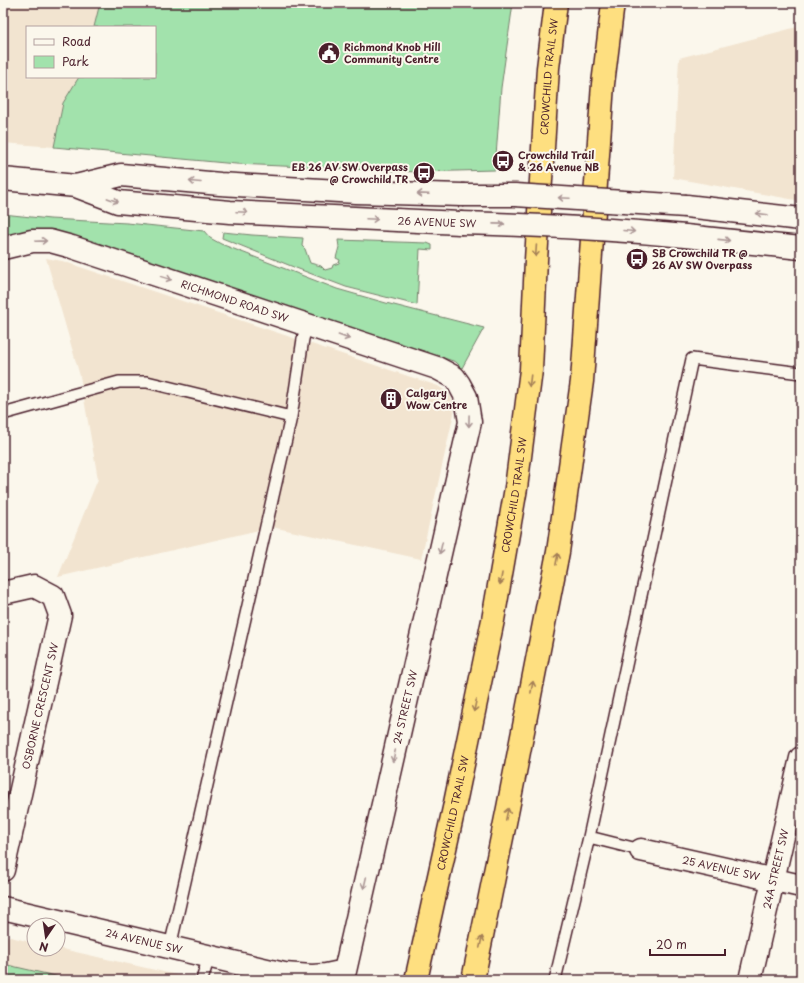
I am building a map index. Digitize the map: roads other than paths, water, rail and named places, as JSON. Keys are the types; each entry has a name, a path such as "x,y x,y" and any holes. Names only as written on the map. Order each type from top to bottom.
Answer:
{"highway":[{"name":"CROWCHILD TRAIL SW","path":"416,980 453,815 493,620 516,488 531,370 548,68 556,3"},
{"path":"473,980 558,552 582,381 603,84 613,3"}],"street":[{"name":"26 AVENUE SW","path":"76,186 121,175 220,184 356,192 515,196 686,206 801,219"},
{"name":"26 AVENUE SW","path":"3,179 76,186 118,202 230,212 620,230 801,248"},
{"name":"RICHMOND ROAD SW","path":"3,248 32,242 50,241 72,247 437,368 454,377 459,384"},
{"name":"24 STREET SW","path":"284,974 326,976 345,971 470,422 466,397 459,384"},
{"name":"OSBORNE CRESCENT SW","path":"3,593 34,586 53,596 60,615 3,870"},
{"name":"24A STREET SW","path":"750,980 801,758"},
{"name":"25 AVENUE SW","path":"641,850 801,886"},
{"name":"24 AVENUE SW","path":"3,908 284,974"}],"lane":[{"path":"170,947 291,418 303,339 307,324"},
{"path":"555,980 589,837 692,360 801,373"},
{"path":"3,414 119,382 147,382 291,418"},
{"path":"589,837 641,850"},
{"path":"202,980 208,956"}],"place":[{"name":"Richmond Knob Hill Community Centre","path":"329,53"},
{"name":"Crowchild Trail & 26 Avenue NB","path":"503,161"},
{"name":"EB 26 AV SW Overpass @ Crowchild TR","path":"424,173"},
{"name":"SB Crowchild TR @ 26 AV SW Overpass","path":"637,259"},
{"name":"Calgary Wow Centre","path":"391,399"}]}
